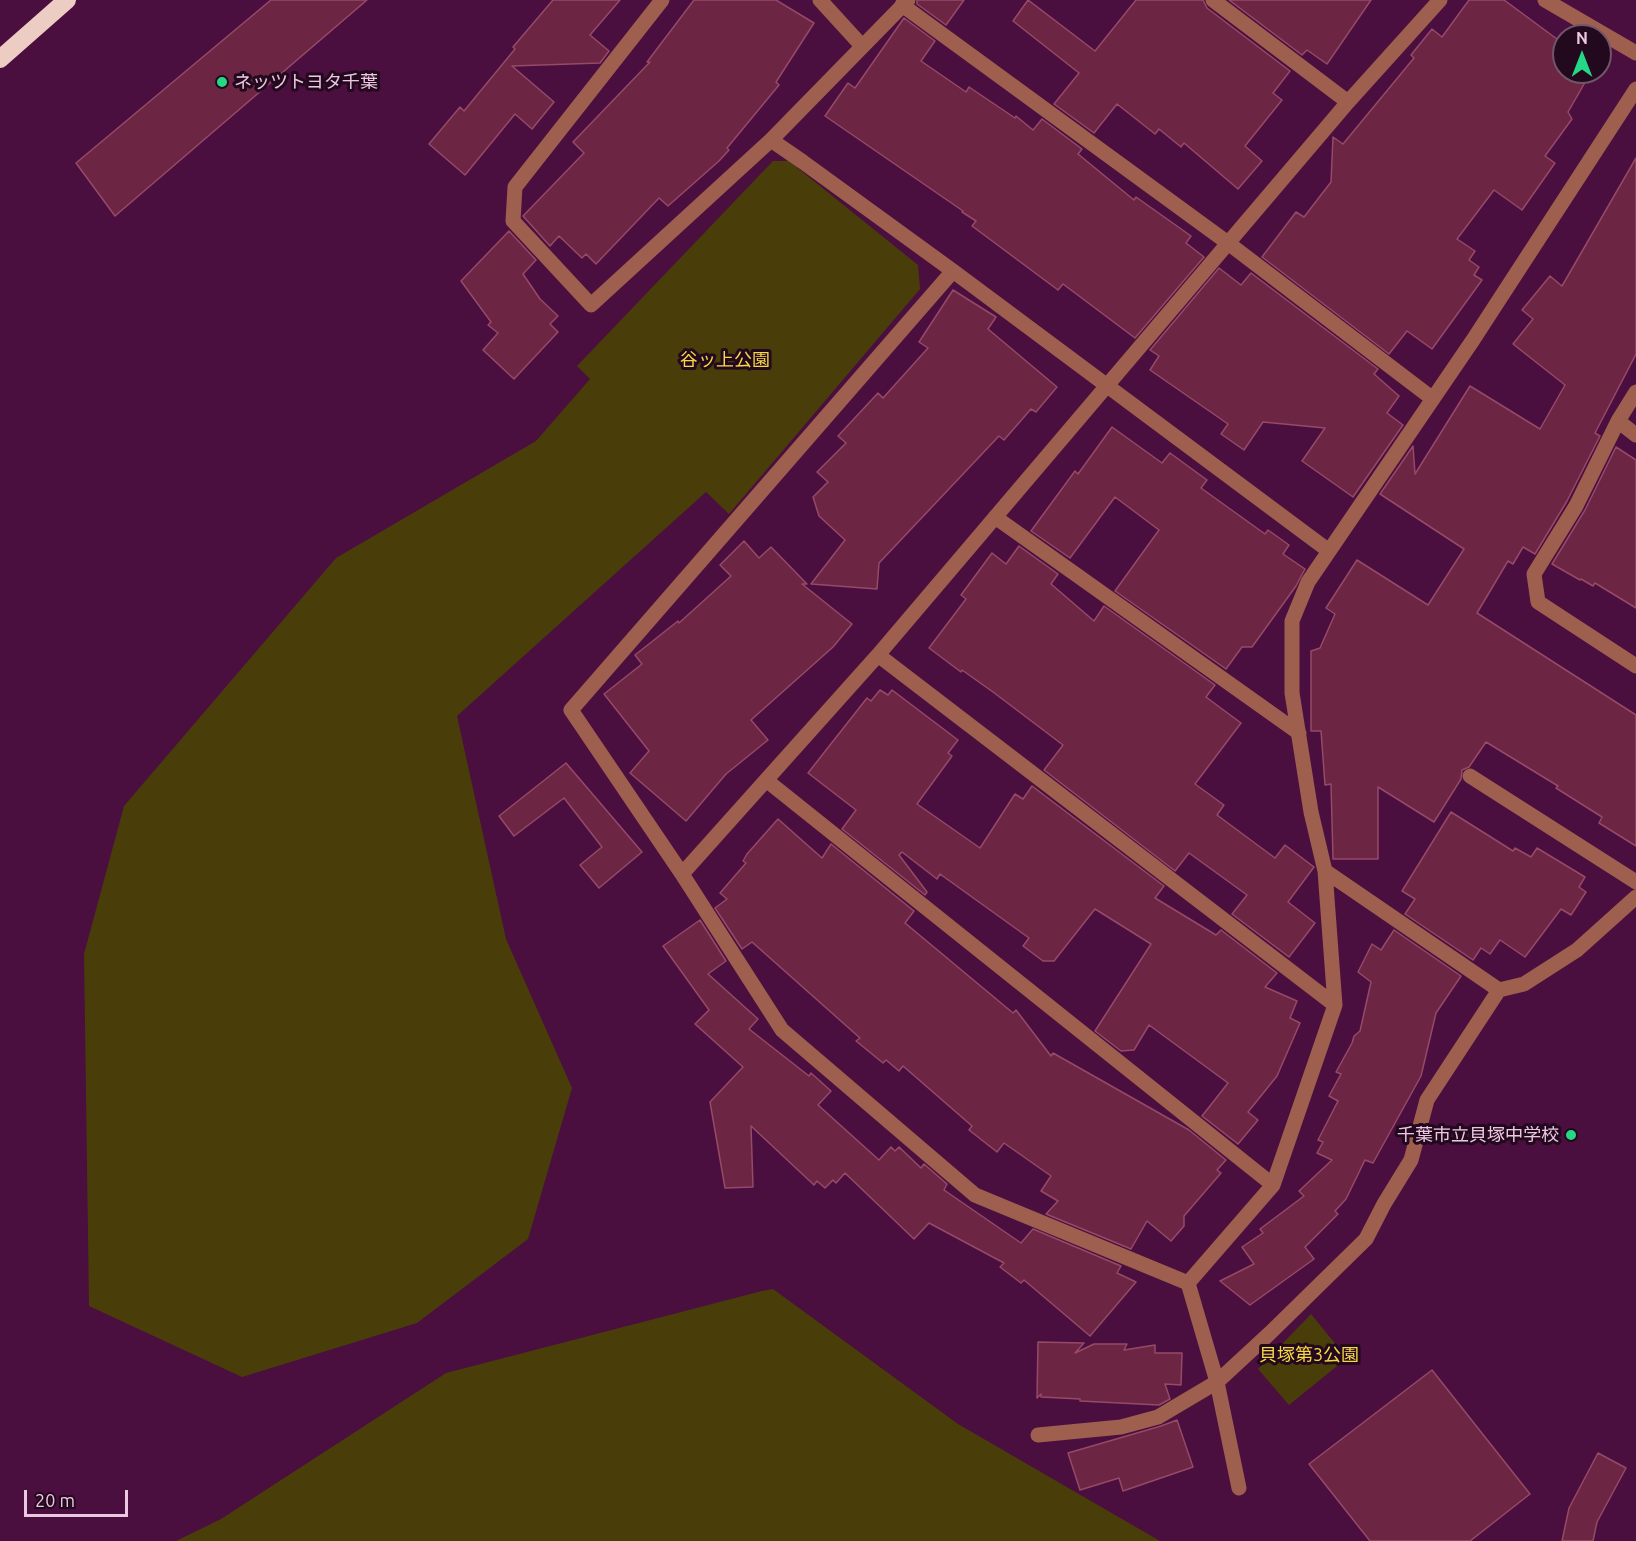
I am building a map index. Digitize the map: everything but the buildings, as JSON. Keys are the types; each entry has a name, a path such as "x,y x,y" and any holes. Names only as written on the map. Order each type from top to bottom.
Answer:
{"highway":[{"path":"0,59 67,0"}],"street":[{"path":"662,0 515,187 513,221 591,305 771,140 905,3 1228,243 1433,399"},
{"path":"820,0 862,46"},
{"path":"1213,0 1348,102"},
{"path":"682,874 878,655 1348,102 1440,0"},
{"path":"1545,0 1636,53"},
{"path":"1188,1282 1273,1185 1335,1005 1324,871 1311,812 1292,693 1292,621 1308,582 1433,399 1636,89"},
{"path":"771,140 1107,385 1329,551"},
{"path":"952,271 571,710 682,874 782,1030 975,1195 1188,1282"},
{"path":"1636,392 1618,421 1576,506 1534,574 1538,602 1636,666"},
{"path":"1618,421 1636,435"},
{"path":"995,517 1299,733"},
{"path":"878,655 1335,1005"},
{"path":"1470,776 1636,882"},
{"path":"766,780 1273,1185"},
{"path":"1324,871 1498,990"},
{"path":"1038,1435 1121,1427 1158,1417 1217,1382 1366,1239 1411,1160 1427,1100 1498,990 1524,984 1577,950 1636,897"},
{"path":"1188,1282 1217,1382 1239,1488"}],"green space":[{"name":"谷ッ上公園","path":"773,161 789,161 918,265 920,289 729,514 706,492 457,716 506,939 572,1088 528,1239 417,1323 242,1377 89,1306 84,954 124,806 336,558 536,441 590,379 577,366"},
{"path":"773,1289 958,1424 1160,1541 176,1541 221,1519 446,1373"},
{"name":"貝塚第3公園","path":"1311,1314 1347,1358 1289,1405 1258,1369"}],"place":[{"name":"ネッツトヨタ千葉","path":"222,82"},
{"name":"千葉市立貝塚中学校","path":"1571,1135"}]}
